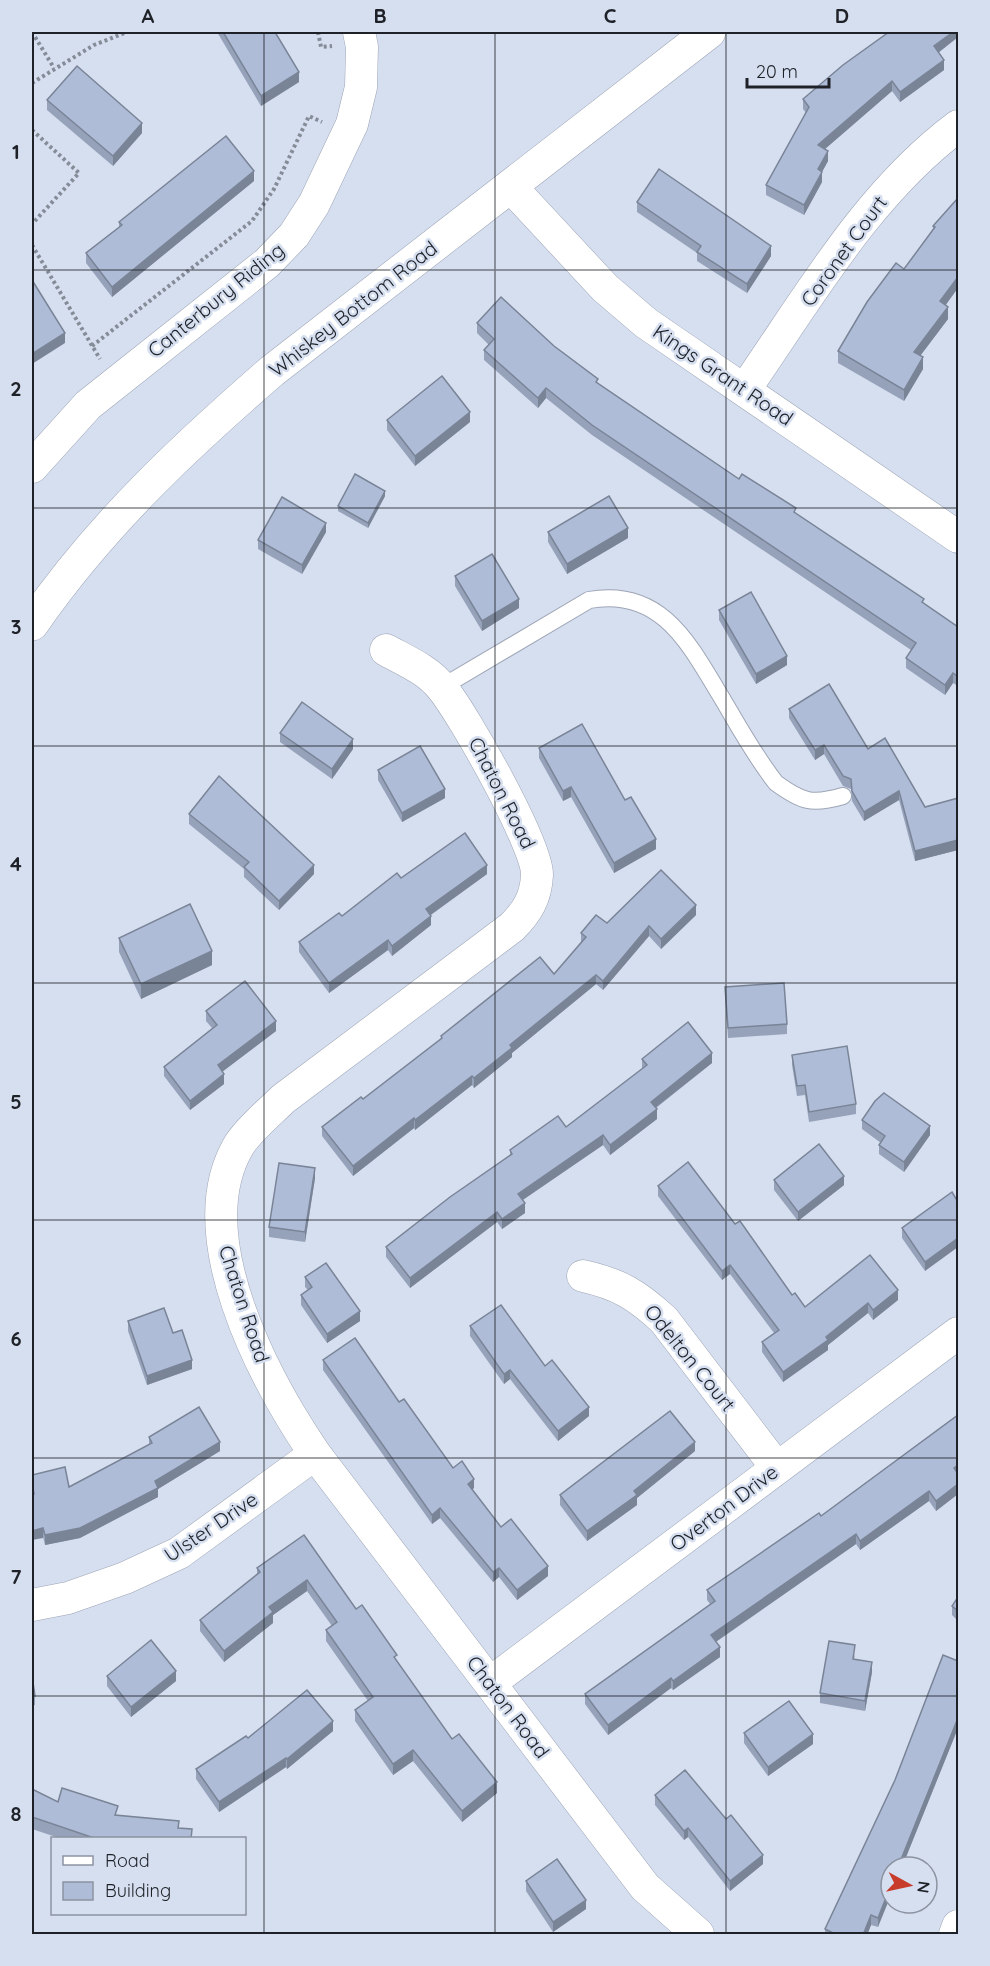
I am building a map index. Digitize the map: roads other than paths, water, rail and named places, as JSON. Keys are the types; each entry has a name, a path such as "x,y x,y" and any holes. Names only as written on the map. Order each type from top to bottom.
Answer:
{"street":[{"name":"Whiskey Bottom Road","path":"32,624 95,540 142,489 203,431 272,371 709,32"},
{"name":"Canterbury Riding","path":"32,467 88,405 267,262 294,235 314,204 352,124 361,87 362,47 350,38"},
{"name":"Coronet Court","path":"745,389 867,215 904,172 958,126"},
{"name":"Kings Grant Road","path":"511,187 605,288 646,323 958,537"},
{"name":"Chaton Road","path":"386,650 424,671 442,687 464,719 529,841 537,874 527,913 512,927 283,1099 239,1146 226,1180 220,1213 222,1252 258,1353 284,1408 315,1454 645,1887 698,1935"},
{"name":"Odelton Court","path":"583,1276 614,1283 643,1300 664,1320 777,1468"},
{"name":"Overton Drive","path":"490,1683 958,1334"},
{"name":"Ulster Drive","path":"32,1605 68,1598 125,1578 179,1553 315,1454"},
{"path":"955,1935 958,1926"}],"lane":[{"path":"442,687 589,600 610,597 634,602 657,612 688,641 776,783 795,797 817,803 843,796"}]}
